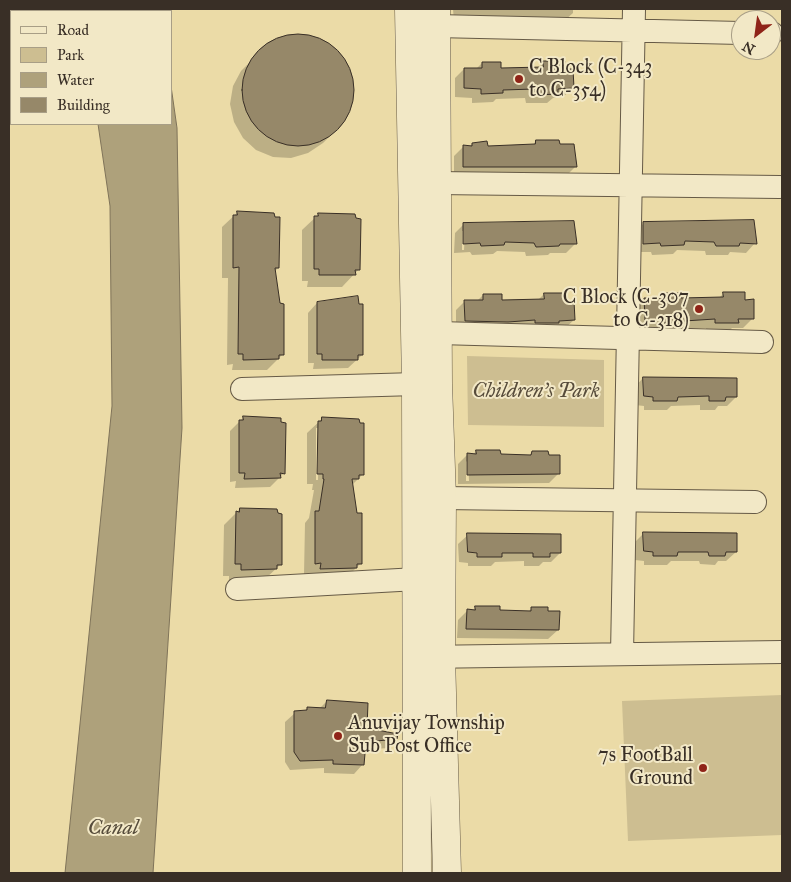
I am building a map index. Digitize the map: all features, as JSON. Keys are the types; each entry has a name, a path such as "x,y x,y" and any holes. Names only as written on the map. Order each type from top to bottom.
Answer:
{"street":[{"path":"409,9 427,384 442,498 417,796 417,873"},
{"path":"447,873 445,796 429,657 417,579 427,384 439,333 436,183 436,17 634,19 731,31"},
{"path":"622,654 634,19"},
{"path":"436,183 780,187"},
{"path":"439,333 762,342"},
{"path":"242,389 427,384"},
{"path":"442,498 755,502"},
{"path":"237,589 417,579"},
{"path":"429,657 782,652"},
{"path":"417,796 445,796"}],"green space":[{"name":"Children's Park","path":"467,356 604,360 604,427 468,425"},
{"name":"7s FootBall Ground","path":"782,695 782,835 628,841 622,701"}],"water":[{"path":"82,9 161,9 161,10"},
{"name":"Canal","path":"172,93 177,128 182,428 153,873 65,873 112,406 110,206 98,125 172,125"}],"building":[{"path":"298,34 319,39 337,51 349,69 354,90 349,111 337,129 319,141 298,146 277,141 259,129 247,111 242,90 247,69 259,51 277,39"},
{"name":"C Block (C-343 to C-354)","path":"543,61 565,61 564,69 573,69 574,88 558,89 558,94 535,95 534,89 503,90 503,93 481,94 481,89 464,88 464,68 482,68 482,62 501,62 501,68 543,67"},
{"path":"536,140 559,140 560,144 574,144 577,167 463,167 463,145 472,146 472,143 487,141 488,146 535,144"},
{"path":"237,211 274,213 275,217 280,217 279,268 275,268 280,303 284,304 284,355 279,355 279,359 243,360 243,354 238,354 239,267 233,268 233,215 237,215"},
{"path":"318,213 355,214 356,218 361,219 360,270 355,270 356,275 319,275 319,269 314,269 314,216 318,216"},
{"path":"754,220 757,244 740,243 739,246 716,246 714,242 685,241 684,245 661,246 660,243 643,244 643,222"},
{"path":"574,221 577,244 536,247 534,243 505,242 504,245 481,246 480,243 463,244 463,223"},
{"name":"C Block (C-307 to C-318)","path":"723,292 745,292 745,300 754,299 754,319 738,319 739,323 715,323 715,319 684,321 683,323 662,323 661,320 645,320 644,298 663,298 662,293 681,293 681,298 723,297"},
{"path":"544,293 566,293 565,301 574,301 575,320 559,321 559,323 535,323 535,320 508,322 465,321 464,300 483,300 483,294 502,294 502,300 544,299"},
{"path":"358,296 359,304 363,304 363,355 358,355 358,360 322,360 322,354 317,354 317,302"},
{"path":"643,377 737,378 737,397 726,397 725,401 709,401 709,396 678,397 677,401 653,401 653,397 644,396"},
{"path":"243,416 281,418 281,422 286,423 285,474 280,473 281,478 244,479 245,473 239,473 239,420 243,420"},
{"path":"322,417 359,419 360,423 364,423 364,475 359,475 359,479 352,479 357,513 362,513 362,564 357,564 357,568 320,569 321,563 315,564 315,511 319,511 324,479 323,474 317,474 318,421 321,421"},
{"path":"476,450 500,450 501,454 531,455 532,451 548,451 549,455 560,455 560,474 467,475 467,453 476,454"},
{"path":"240,508 277,509 278,513 282,514 282,565 277,565 277,569 241,570 241,564 235,564 236,511 239,512"},
{"path":"643,532 737,533 737,552 726,552 725,556 709,556 708,552 678,552 677,556 653,556 653,552 644,551"},
{"path":"467,533 561,534 561,553 550,553 550,557 533,557 533,553 502,553 502,557 477,557 477,553 468,552"},
{"path":"475,606 500,606 500,610 531,611 531,607 548,607 548,611 560,611 559,630 466,629 467,609 475,610"},
{"name":"Anuvijay Township Sub Post Office","path":"327,700 368,703 367,728 398,734 397,739 366,742 364,765 333,764 333,760 300,761 294,752 294,711 307,710 307,707 325,708"}],"place":[{"name":"C Block (C-343 to C-354)","path":"519,79"},
{"name":"C Block (C-307 to C-318)","path":"699,309"},
{"name":"Anuvijay Township Sub Post Office","path":"338,736"},
{"name":"7s FootBall Ground","path":"703,768"}]}
